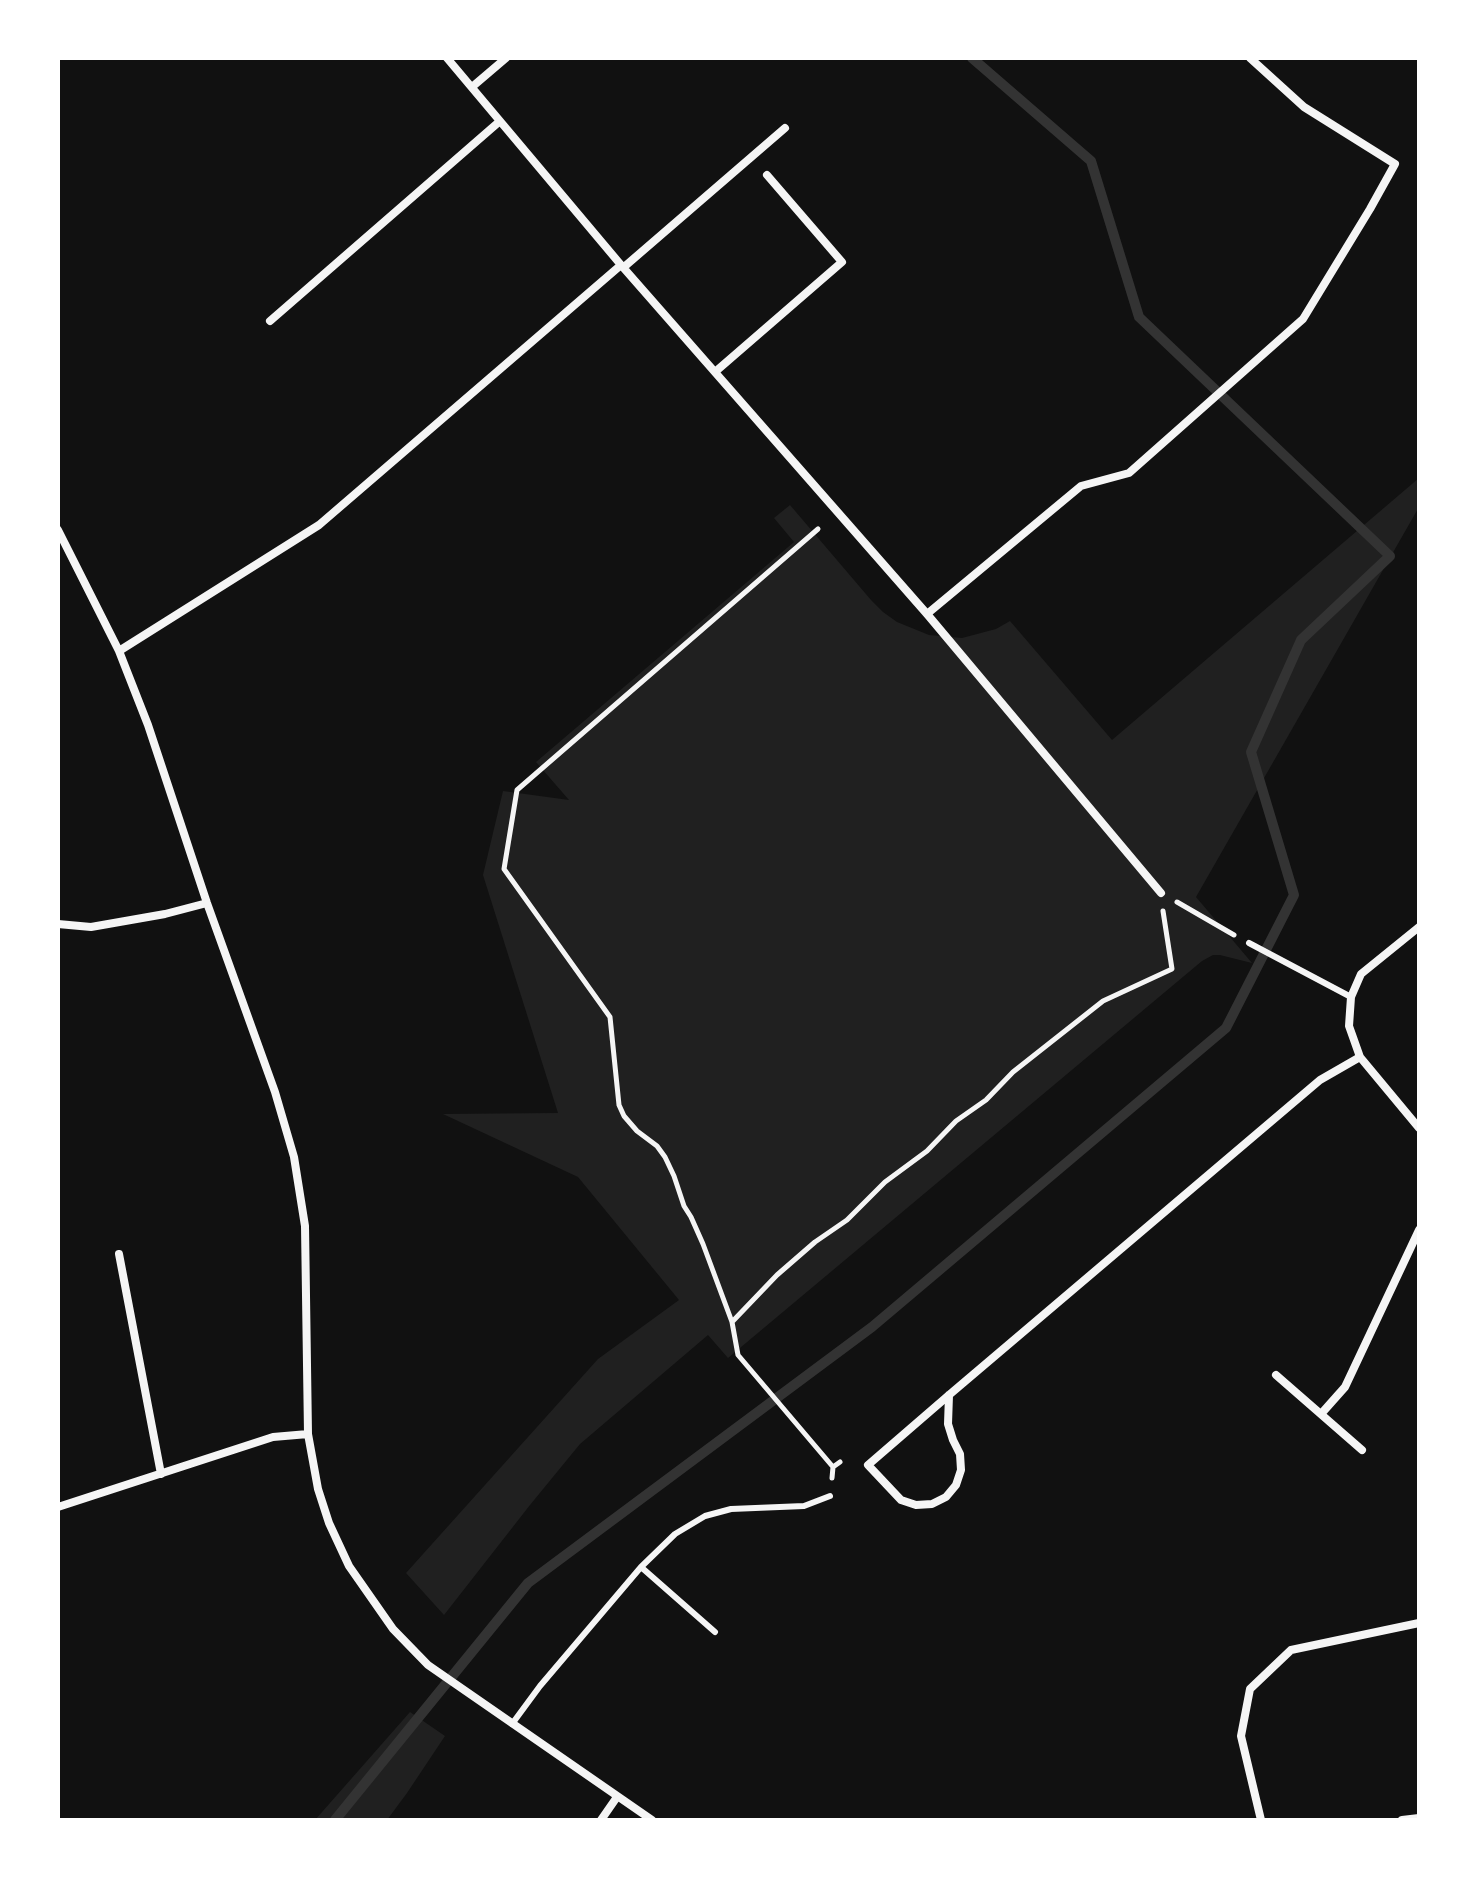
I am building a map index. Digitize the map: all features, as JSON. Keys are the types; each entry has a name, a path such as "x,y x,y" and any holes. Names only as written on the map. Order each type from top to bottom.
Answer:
{"street":[{"path":"447,58 622,266 927,614 1161,893"},
{"path":"472,87 506,58"},
{"path":"927,614 1081,486 1129,473 1303,319 1370,209 1395,164 1304,107 1250,58"},
{"path":"270,321 500,121"},
{"path":"119,651 319,525 785,128"},
{"path":"715,372 842,262 767,175"},
{"path":"58,530 119,651 148,725 207,903 275,1092 294,1157 305,1226 308,1434 318,1489 329,1523 349,1566 393,1629 428,1665 652,1820"},
{"path":"58,924 91,927 207,903"},
{"path":"1419,927 1361,974 1351,997 1349,1026 1360,1057 1419,1128"},
{"path":"949,1395 948,1424 960,1454 961,1470 956,1485 946,1497 932,1504 916,1505 901,1500 868,1465 949,1395 1320,1080 1360,1057"},
{"path":"1321,1414 1345,1387 1419,1230"},
{"path":"119,1254 161,1474"},
{"path":"1276,1375 1362,1450"},
{"path":"58,1507 273,1437 308,1434"},
{"path":"1261,1820 1241,1736 1250,1689 1291,1650 1419,1623"},
{"path":"601,1820 617,1797"},
{"path":"1402,1820 1419,1818"}],"lane":[{"path":"1249,943 1351,997"},
{"path":"512,1724 540,1686 641,1567 675,1534 705,1516 731,1509 804,1506 830,1496"},
{"path":"641,1567 715,1632"}],"path":[{"path":"818,529 517,790 504,869 610,1017 619,1105 631,1125 657,1146 670,1166 732,1322 738,1355 833,1467"},
{"path":"732,1322 777,1275 815,1242 847,1220 885,1182 927,1151 956,1121 986,1100 1013,1072 1103,1001 1172,969 1161,893"},
{"path":"1161,893 1249,943"}],"shaded area":[{"path":"1419,478 1419,507 1196,897 1252,963 1220,955 1202,961 728,1358 708,1335 580,1444 444,1615 406,1573 598,1359 679,1300 578,1177 443,1114 558,1113 483,875 503,791 569,800 536,762 794,542 774,518 790,505 871,600 897,622 929,635 962,638 996,629 1010,621 1112,740"},
{"path":"410,1712 445,1736 387,1820 315,1820"}],"waterway":[{"path":"335,1820 528,1583 872,1327 1226,1028 1294,895 1251,752 1301,640 1390,556 1139,317 1091,161 972,58"}]}
